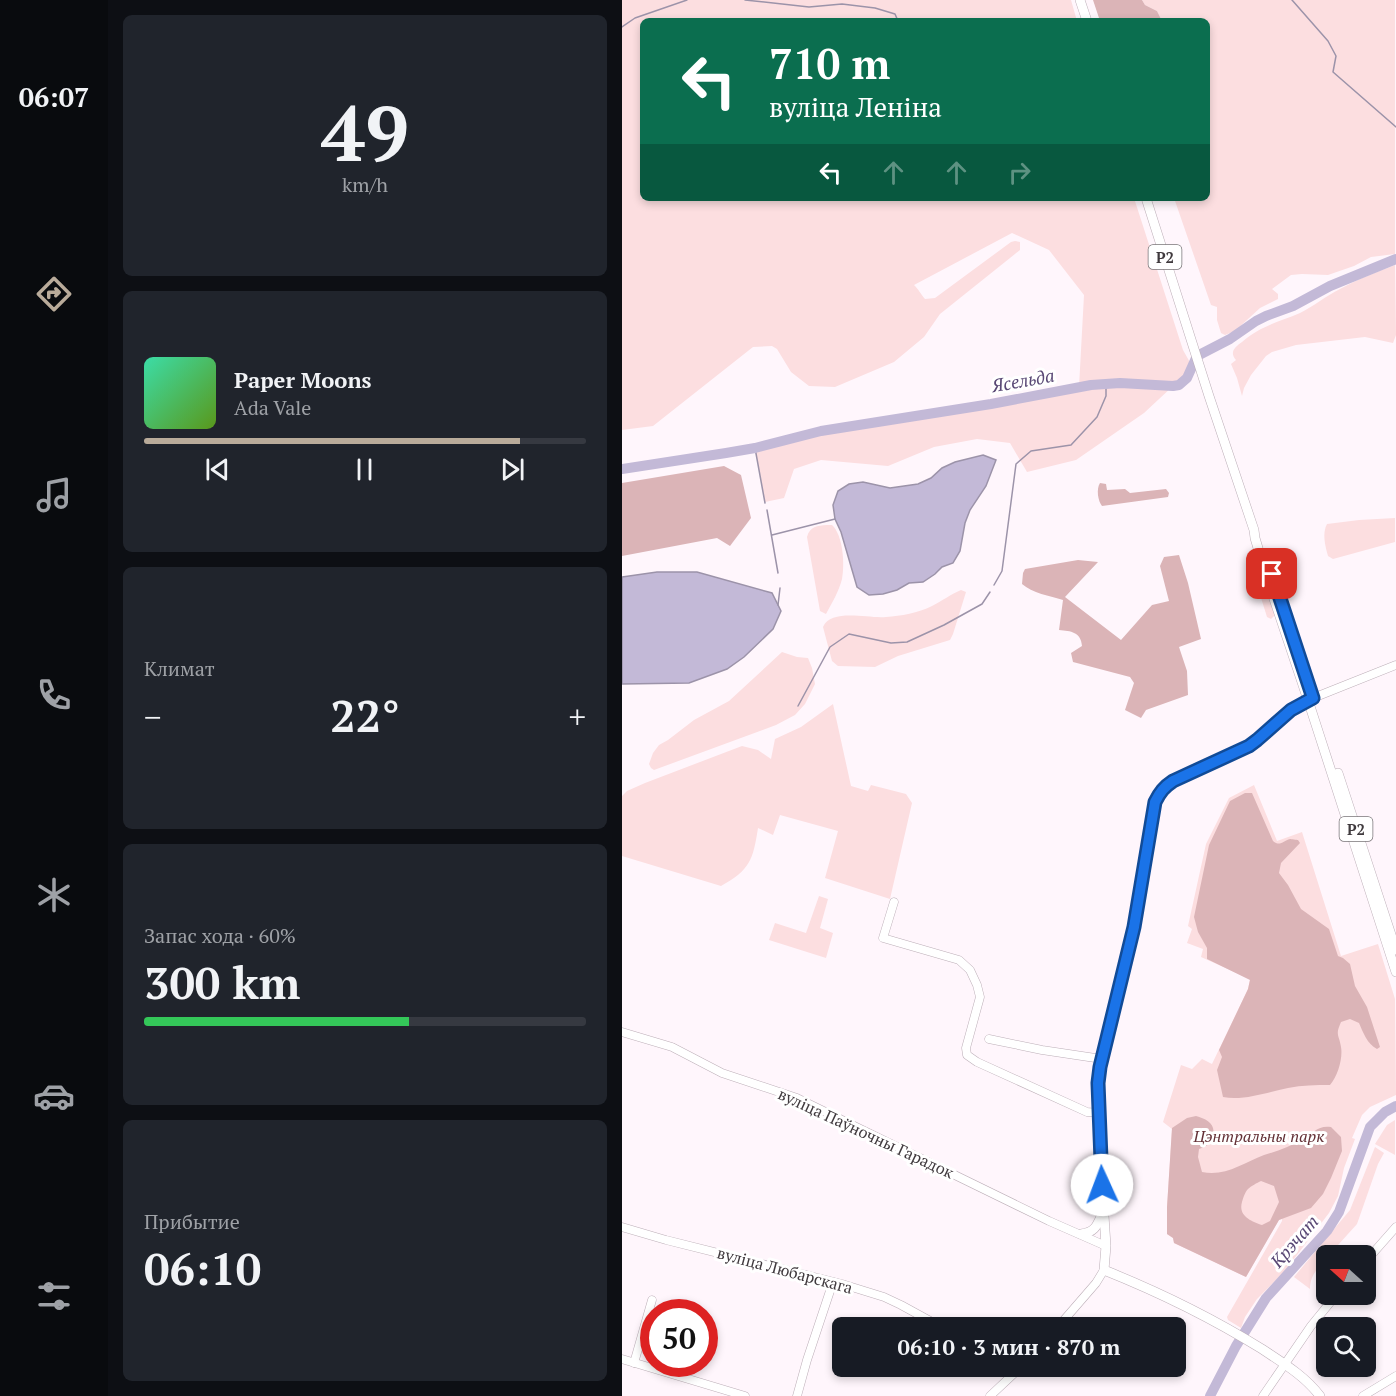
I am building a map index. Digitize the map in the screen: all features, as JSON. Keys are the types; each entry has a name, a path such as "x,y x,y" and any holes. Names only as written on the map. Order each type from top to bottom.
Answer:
{"main road":[{"path":"1080,0 1086,18"},
{"name":"Р2","path":"1147,201 1209,396 1254,530 1259,537 1396,972"},
{"path":"1310,699 1291,710 1249,746 1173,781 1159,793 1153,812 1134,927 1098,1083 1106,1246 1104,1270 1191,1309 1233,1331 1284,1364 1314,1388 1320,1396"},
{"name":"Р2","path":"1310,699 1396,950"},
{"path":"1081,1234 1094,1230 1104,1210"}],"street":[{"path":"1310,699 1396,665"},
{"path":"894,902 883,938 959,960 970,970 980,997 966,1047 967,1055 976,1062 1087,1112 1099,1113"},
{"name":"вуліца Паўночны Гарадок","path":"622,1032 672,1047 722,1073 797,1098 1039,1216 1106,1246"},
{"path":"990,1039 1102,1059"},
{"name":"вуліца Любарскага","path":"622,1227 833,1282 884,1298 923,1317"},
{"path":"1376,1250 1396,1227"},
{"path":"1067,1317 1096,1283 1104,1270"},
{"path":"797,1396 833,1282"},
{"path":"1263,1396 1328,1305"},
{"path":"634,1363 640,1342"},
{"path":"622,1359 745,1396"},
{"path":"1363,1396 1396,1376"},
{"path":"990,1396 1008,1377"}],"green space":[{"path":"622,0 1071,0 1076,18 640,18 640,201 1135,201 1183,350 1192,366 1188,377 1183,382 1173,386 1144,413 1076,460 1027,472 1010,443 977,439 934,447 888,466 821,460 794,469 784,498 765,502 755,448 821,431 991,404 1079,387 1084,295 1049,250 1012,233 914,285 925,299 935,298 1011,242 1020,242 1020,250 940,314 924,337 894,362 835,387 809,386 791,372 777,349 772,346 753,347 653,426 622,430"},
{"path":"1142,0 1395,0 1395,254 1371,257 1328,275 1291,275 1272,289 1278,294 1278,299 1260,308 1235,331 1225,335 1221,333 1217,320 1217,307 1211,305 1175,201 1210,201 1210,18 1160,18 1157,11 1145,5"},
{"path":"1395,265 1396,335 1393,343 1365,337 1296,345 1272,352 1251,375 1242,396 1231,364 1236,360 1233,352 1237,346 1263,328 1300,313 1354,282"},
{"path":"1395,518 1395,542 1333,559 1328,556 1324,535 1327,524"},
{"path":"832,525 839,536 843,566 841,583 826,614 820,611 807,537 808,533 817,526"},
{"path":"1260,581 1265,582 1276,614 1271,619 1267,617 1257,585"},
{"path":"961,590 966,592 950,640 898,656 875,667 838,666 832,661 823,627 827,621 842,616 886,617 909,614 932,606"},
{"path":"782,652 808,658 812,668 815,684 805,704 795,715 776,725 654,770 651,768 649,764 659,745 694,720 729,701"},
{"path":"833,704 851,786 868,791 871,785 906,794 912,803 890,899 825,878 838,831 780,815 773,835 758,828 749,863 738,875 721,886 622,856 622,796 627,791 742,746 758,750 771,759 775,739 801,727"},
{"name":"Цэнтральны парк","path":"1254,785 1277,841 1302,832 1341,956 1378,944 1395,999 1396,1095 1370,1107 1362,1115 1352,1138 1355,1139 1344,1168 1338,1196 1329,1213 1284,1272 1257,1299 1245,1317 1241,1328 1227,1317 1282,1219 1279,1220 1246,1277 1174,1243 1173,1238 1167,1234 1172,1129 1163,1122 1181,1065 1192,1069 1202,1059 1212,1064 1248,989 1250,979 1201,957 1203,949 1187,943 1192,929 1188,926 1206,844 1229,798"},
{"path":"819,896 828,899 820,928 833,933 826,958 769,940 775,923 806,933"},
{"path":"1395,1120 1395,1155 1375,1144 1387,1125"},
{"path":"1375,1147 1384,1153 1357,1224 1338,1245 1321,1245 1350,1210"},
{"path":"1316,1251 1316,1271 1311,1280 1310,1289 1294,1277"}],"shaded area":[{"path":"1093,0 1142,0 1145,5 1157,11 1160,18 1099,18"},
{"path":"983,455 996,460 986,486 970,510 960,551 953,563 942,567 923,582 909,583 883,594 869,595 857,587 835,519 833,505 838,491 849,484 863,482 890,488 918,484 955,462"},
{"path":"724,466 741,475 751,518 730,546 717,538 622,556 622,483"},
{"path":"1100,483 1106,484 1107,490 1125,489 1130,493 1166,489 1169,493 1168,497 1102,506 1098,495"},
{"path":"1179,555 1201,639 1179,647 1187,671 1188,695 1146,710 1141,718 1125,710 1134,683 1130,677 1073,662 1071,653 1082,646 1077,635 1059,630 1063,600 1026,587 1022,584 1023,573 1025,569 1078,560 1098,562 1065,597 1121,640 1152,605 1169,601 1160,566 1164,557"},
{"path":"657,572 697,572 772,593 781,611 773,629 744,657 727,669 689,683 622,684 622,577"},
{"path":"1245,793 1252,793 1275,843 1280,844 1291,839 1298,840 1300,843 1281,863 1279,873 1301,909 1329,929 1338,956 1350,964 1355,986 1367,1007 1380,1047 1377,1049 1371,1044 1359,1023 1350,1019 1341,1022 1338,1033 1341,1061 1338,1072 1330,1085 1298,1086 1247,1097 1231,1098 1223,1097 1217,1070 1222,1057 1219,1050 1248,989 1250,980 1207,959 1207,948 1198,932 1194,917 1209,845 1230,801"},
{"path":"1200,1117 1212,1125 1214,1132 1211,1141 1199,1149 1198,1157 1202,1172 1210,1173 1226,1171 1279,1150 1323,1127 1331,1127 1341,1137 1342,1151 1323,1194 1311,1208 1279,1220 1246,1277 1174,1243 1173,1238 1167,1234 1172,1128 1187,1118","holes":["1261,1181 1274,1186 1279,1202 1270,1221 1262,1225 1246,1217 1241,1207 1248,1189"]}],"waterway":[{"path":"622,27 635,18 687,0"},
{"path":"745,0 809,7 842,4 875,8 895,14 897,18"},
{"path":"1292,0 1328,41 1336,56 1333,72 1396,127"},
{"name":"Ясельда","path":"622,469 755,448 821,431 991,404 1091,385 1120,383 1179,385 1187,378 1199,355 1230,339 1256,321 1293,306 1330,286 1396,259"},
{"path":"994,585 1002,571 1016,464 1031,451 1071,445 1097,417 1106,396 1106,383"},
{"path":"755,448 765,503"},
{"path":"767,510 778,573"},
{"path":"772,535 835,519"},
{"path":"778,605 780,588"},
{"path":"798,706 830,647 849,634 891,643 907,642 982,604 990,592"},
{"name":"Крэчат","path":"1210,1396 1236,1346 1266,1298 1327,1231 1339,1212 1370,1127 1385,1112 1396,1106"}],"route":[{"path":"1102,1185 1098,1083 1100,1067 1134,927 1155,802 1165,786 1249,746 1297,705 1313,698 1272,574"}]}
